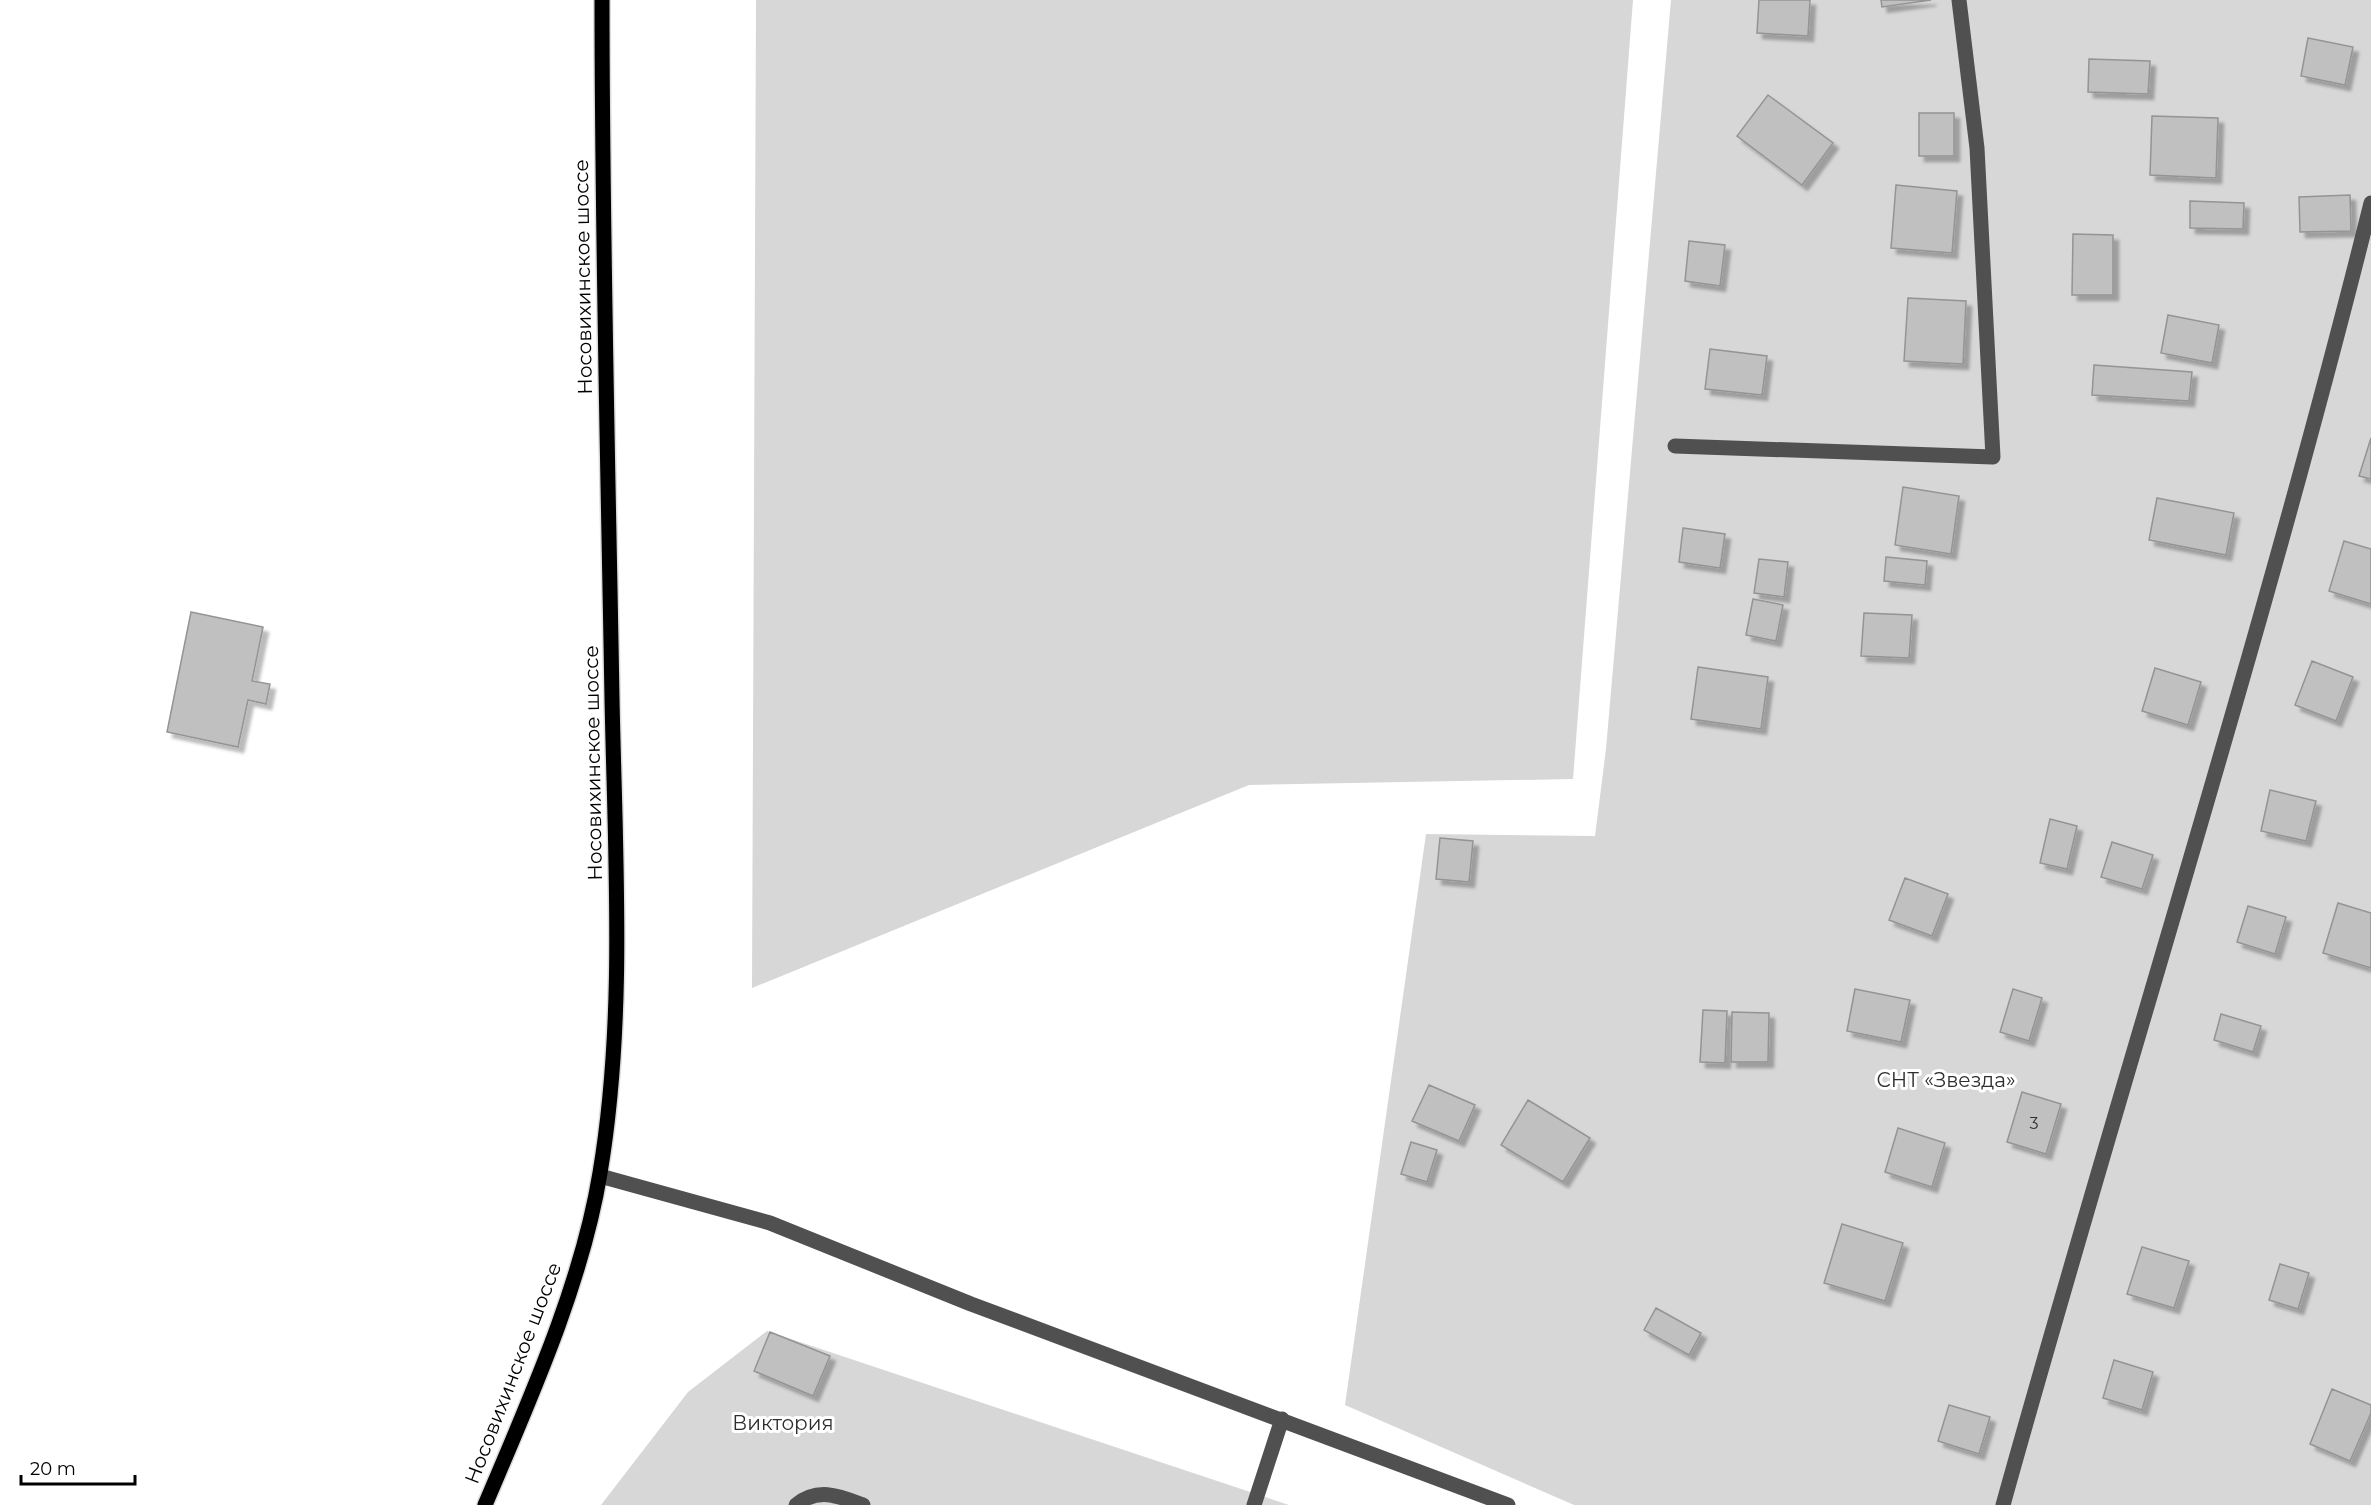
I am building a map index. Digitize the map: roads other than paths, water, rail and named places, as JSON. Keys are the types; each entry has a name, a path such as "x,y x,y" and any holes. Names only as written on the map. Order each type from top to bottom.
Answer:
{"main road":[{"name":"Носовихинское шоссе","path":"485,1505 527,1405 571,1287 600,1176 610,1103 616,904 602,165 602,0"}],"street":[{"path":"1675,446 1993,457 1977,148 1959,0"},
{"path":"2003,1505 2103,1152 2223,753 2371,203"},
{"path":"600,1176 770,1223 971,1304 1508,1505"},
{"path":"1254,1505 1282,1419"},
{"path":"796,1505 810,1495 826,1493 863,1505"}],"park label":[{"name":"СНТ «Звезда»","path":"1946,1080"},
{"name":"Виктория","path":"783,1423"}]}
